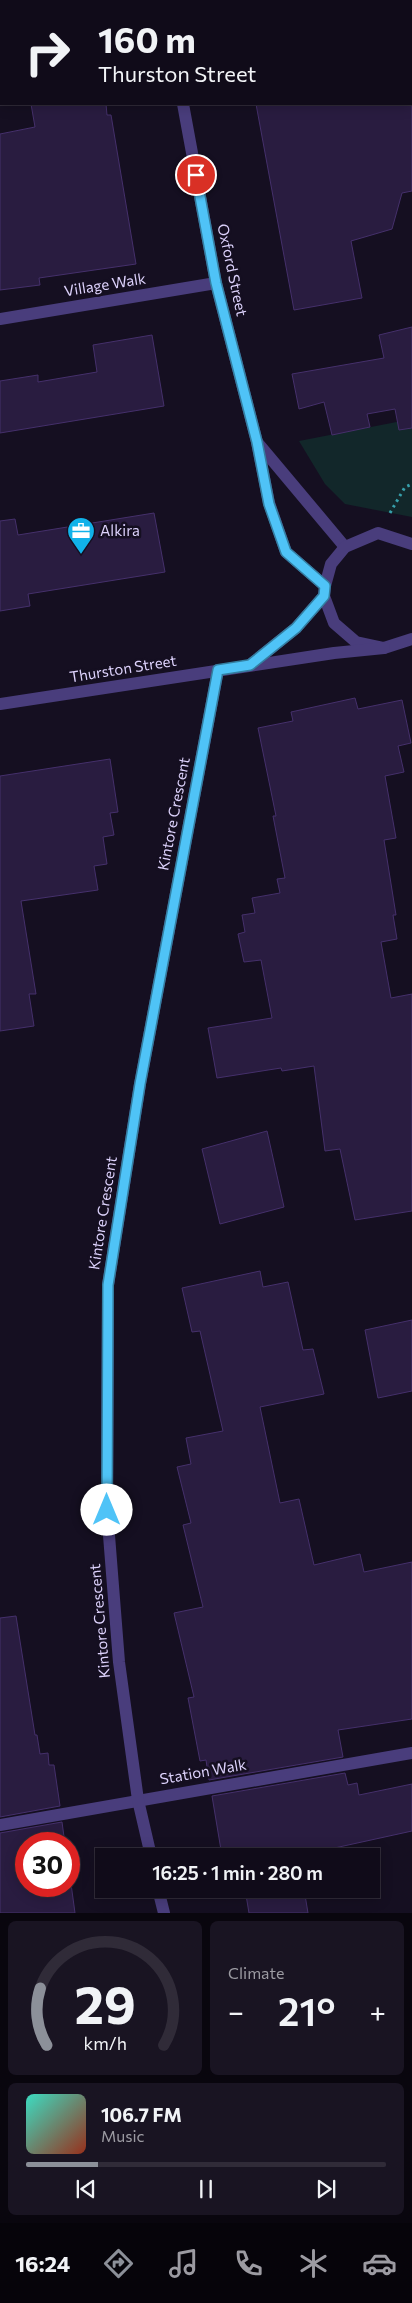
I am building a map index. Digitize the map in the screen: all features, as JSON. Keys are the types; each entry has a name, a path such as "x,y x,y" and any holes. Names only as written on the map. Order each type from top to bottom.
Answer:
{"street":[{"name":"Oxford Street","path":"183,105 216,283 257,442 269,504 286,552 325,591"},
{"name":"Village Walk","path":"0,319 216,283"},
{"name":"Oxford Street","path":"257,442 345,547"},
{"path":"384,648 356,642 334,623 325,591 331,564 345,547 378,534 412,544"},
{"name":"Thurston Street","path":"250,665 296,628 325,591"},
{"name":"Thurston Street","path":"0,704 250,665 384,648 412,639"},
{"name":"Kintore Crescent","path":"148,1848 138,1800 119,1662 107,1510 108,1285 140,1084 218,670"},
{"name":"Station Walk","path":"0,1825 412,1753"},
{"path":"160,1898 164,1913"}],"path":[{"path":"378,534 405,487 412,484"}],"green space":[{"path":"412,419 412,517 345,504 325,484 299,441"}],"building":[{"path":"31,105 106,105 107,115 111,115 136,264 39,278 40,285 0,290 0,134 35,127"},
{"path":"256,105 412,105 412,191 402,193 392,229 351,241 362,298 294,310"},
{"path":"412,327 412,428 399,430 395,409 367,414 370,427 332,435 324,402 299,409 292,374 384,358 379,335"},
{"path":"152,335 164,406 0,433 0,381 38,375 38,382 97,372 93,345"},
{"name":"Alkira","path":"154,513 165,572 28,594 30,606 0,611 0,521 15,519 18,535"},
{"path":"355,698 358,709 402,700 411,743 398,746 404,772 385,776 396,838 384,840 396,915 393,915 397,939 381,942 391,998 412,994 412,1211 355,1220 340,1149 325,1151 314,1066 282,1071 281,1068 217,1078 208,1028 272,1018 261,960 244,962 238,934 245,932 242,915 255,913 252,898 280,893 277,879 285,878 273,816 276,816 258,728 293,721 291,712"},
{"path":"110,759 118,812 110,813 114,835 103,837 107,864 94,866 98,890 21,901 36,994 29,994 34,1026 0,1031 0,776"},
{"path":"267,1131 284,1207 220,1224 202,1149"},
{"path":"260,1271 263,1287 288,1282 303,1350 313,1349 324,1394 260,1407 280,1503 299,1499 314,1565 360,1554 364,1572 412,1562 412,1719 338,1730 343,1757 209,1780 206,1760 200,1761 188,1698 194,1697 174,1613 203,1607 183,1525 191,1523 177,1467 191,1464 186,1438 223,1431 200,1331 192,1332 182,1288"},
{"path":"412,1320 412,1391 378,1398 365,1330"},
{"path":"16,1616 35,1735 37,1735 40,1754 48,1753 49,1765 54,1765 60,1806 0,1817 0,1618"},
{"path":"345,1773 348,1785 357,1783 359,1795 412,1784 412,1831 334,1848 221,1848 212,1796"},
{"path":"62,1822 63,1832 15,1832 15,1897 73,1897 75,1913 0,1913 0,1833"},
{"path":"246,1898 306,1898 308,1913 249,1913"}],"place":[{"name":"Alkira","path":"81,555"}],"route":[{"path":"107,1510 108,1285 140,1084 218,670 250,665 296,628 324,596 325,586 286,552 269,504 257,442 216,283 196,175"}]}
